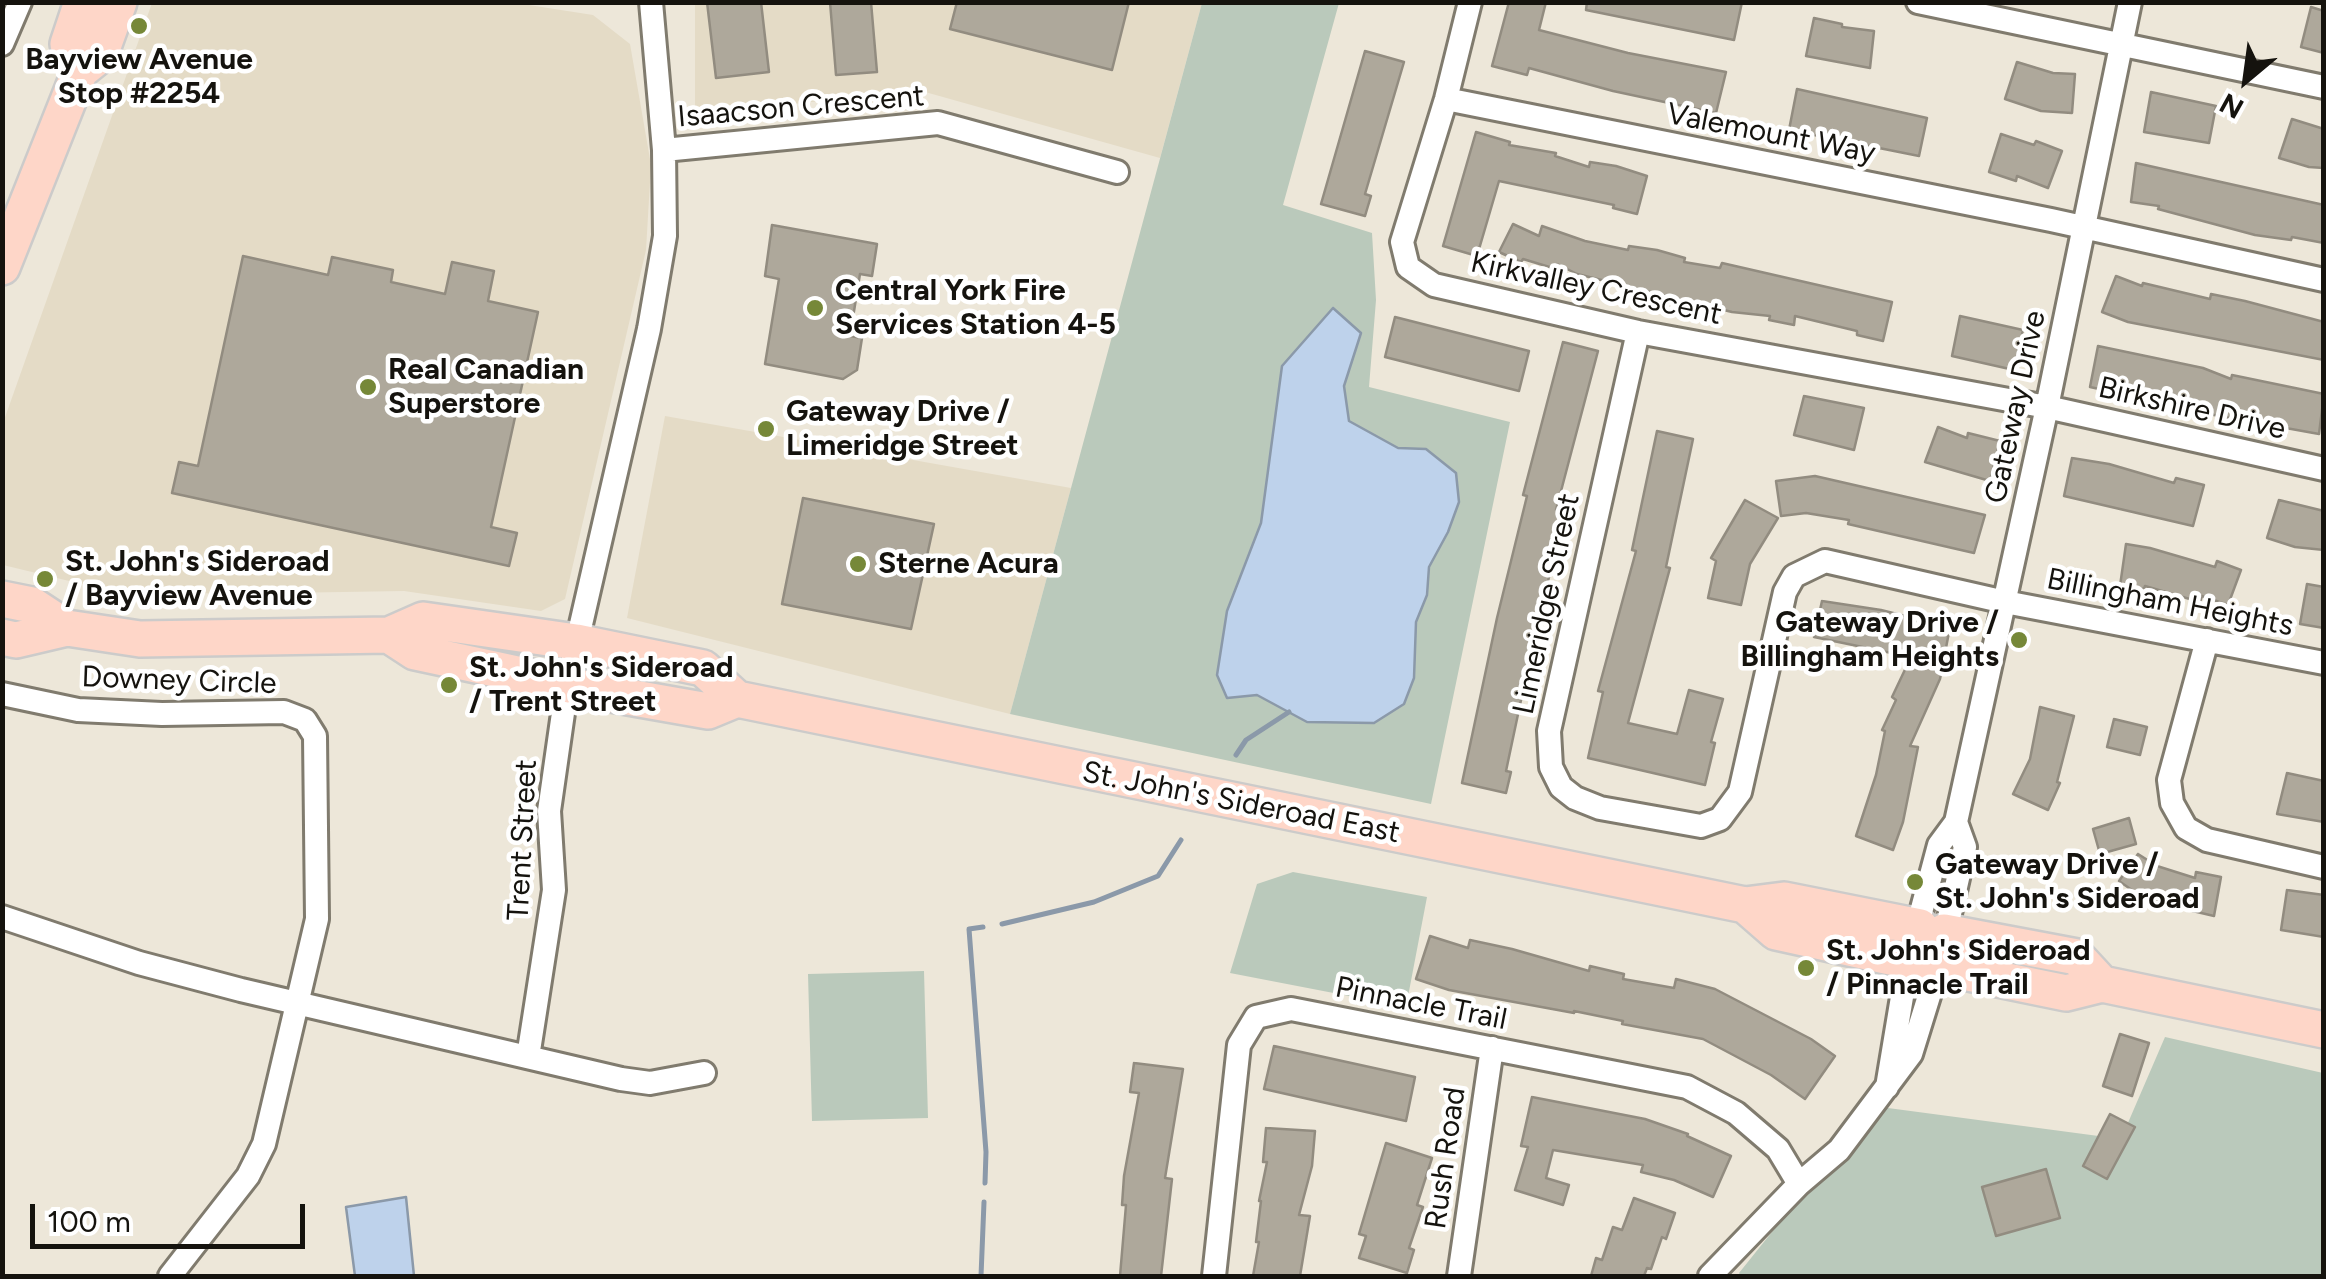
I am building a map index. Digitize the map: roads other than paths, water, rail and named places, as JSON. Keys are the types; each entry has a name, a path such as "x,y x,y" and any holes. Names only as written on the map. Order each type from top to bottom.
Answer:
{"main road":[{"path":"80,71 68,44 82,2"},
{"path":"2,267 80,71 100,55 119,2"},
{"name":"St. John's Sideroad East","path":"2,600 32,606 67,628"},
{"name":"St. John's Sideroad East","path":"2,637 16,640 67,628 140,639 390,634 422,620 576,642 703,668 737,698 1746,904 1784,900 2077,958 2102,984"},
{"name":"St. John's Sideroad East","path":"390,634 415,652 567,685 708,711 737,698"},
{"name":"St. John's Sideroad East","path":"1746,904 1776,932 2066,993 2102,984 2324,1030"}],"street":[{"path":"2,44 20,2"},
{"name":"Trent Street","path":"528,1057 554,890 549,811 567,685 649,329 665,236 664,150 651,2"},
{"name":"Kirkvalley Crescent","path":"1470,2 1446,98 1402,242 1408,267 1434,285 1638,332 2047,407"},
{"path":"1918,2 2324,88"},
{"name":"Gateway Drive","path":"1932,930 1965,848 1956,822 2130,2"},
{"name":"Valemount Way","path":"1446,98 2324,280"},
{"name":"Isaacson Crescent","path":"664,150 938,123 1117,172"},
{"name":"Limeridge Street","path":"1638,332 1549,731 1551,768 1561,787 1575,798 1600,808 1701,826 1720,819 1740,792 1785,592 1794,576 1810,567 1825,561 2005,602"},
{"name":"Birkshire Drive","path":"2047,407 2324,470"},
{"name":"Billingham Heights","path":"2005,602 2324,664"},
{"path":"2207,640 2170,780 2172,803 2186,828 2207,840 2324,867"},
{"name":"Downey Circle","path":"2,694 78,710 162,714 284,712 305,720 315,736 317,919 297,1003"},
{"path":"2,917 139,962 528,1057 650,1083 704,1073"},
{"path":"1710,1276 1799,1184 1839,1150 1887,1088 1932,930"},
{"path":"170,1276 248,1176 264,1144 297,1003"},
{"name":"Pinnacle Trail","path":"1214,1276 1239,1044 1256,1017 1292,1009 1687,1087 1736,1113 1778,1149 1799,1184"},
{"name":"Rush Road","path":"1458,1276 1492,1048"}],"water":[{"path":"1333,308 1361,333 1344,386 1349,421 1398,448 1426,449 1456,473 1459,502 1429,567 1427,595 1416,622 1414,678 1404,704 1374,723 1307,722 1257,695 1227,698 1217,675 1227,611 1261,523 1282,366"},
{"path":"406,1197 414,1276 355,1276 346,1207"}],"waterway":[{"path":"1236,755 1246,740 1289,712"},
{"path":"1002,924 1094,902 1158,876 1181,840"},
{"path":"983,927 969,929 985,1183"},
{"path":"981,1276 984,1202"}],"place":[{"name":"Bayview Avenue Stop #2254","path":"139,26"},
{"name":"Central York Fire Services Station 4-5","path":"815,308"},
{"name":"Real Canadian Superstore","path":"368,387"},
{"name":"Gateway Drive / Limeridge Street","path":"766,429"},
{"name":"Sterne Acura","path":"858,564"},
{"name":"St. John's Sideroad / Bayview Avenue","path":"45,579"},
{"name":"Gateway Drive / Billingham Heights","path":"2019,640"},
{"name":"St. John's Sideroad / Trent Street","path":"449,685"},
{"name":"Gateway Drive / St. John's Sideroad","path":"1915,882"},
{"name":"St. John's Sideroad / Pinnacle Trail","path":"1806,968"}]}
